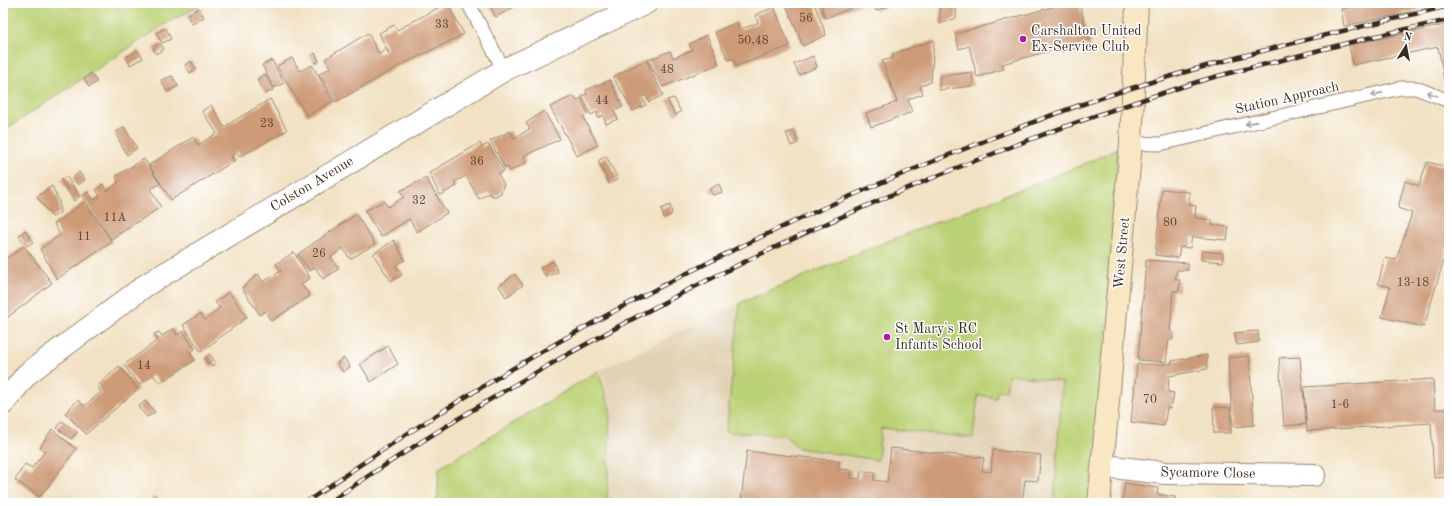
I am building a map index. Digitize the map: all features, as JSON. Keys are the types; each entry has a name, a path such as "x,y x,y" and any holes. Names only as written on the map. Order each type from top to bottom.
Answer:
{"main road":[{"name":"West Street","path":"1099,503 1131,144 1137,3"}],"street":[{"name":"Colston Avenue","path":"3,404 27,374 146,285 504,70 646,3"},
{"name":"Sycamore Close","path":"1103,466 1165,473 1314,475"}],"lane":[{"path":"468,3 504,70"},
{"name":"Station Approach","path":"1131,144 1160,144 1401,88 1416,88 1449,101"}],"shaded area":[{"name":"St Mary's RC Infants School","path":"1118,148 1093,503 437,503 439,468 598,371 740,303 873,247 1082,165"}],"green space":[{"path":"3,3 203,3 164,25 3,131"},
{"path":"1118,148 1098,462 1093,503 1054,502 1062,382 1009,374 1006,391 998,390 996,398 978,395 973,438 881,428 878,460 799,448 784,435 726,432 740,303 873,247 1082,165"},
{"path":"598,371 610,409 607,503 437,503 439,468"}],"building":[{"path":"447,3 464,34 397,67 336,102 319,74 330,68 325,59 368,33 379,54 387,49 379,33 394,25 397,30"},
{"path":"488,3 521,3 496,17"},
{"path":"785,3 814,3 826,35 803,46"},
{"path":"820,3 865,3 825,18"},
{"path":"873,3 897,3 876,11"},
{"path":"940,3 957,3 956,18 940,24"},
{"name":"Carshalton United Ex-Service Club","path":"1067,3 1079,3 1091,44 1062,52 1060,48 1002,64 1004,69 977,77 969,46 959,49 955,34"},
{"path":"1368,3 1446,4 1344,26 1341,9"},
{"path":"774,7 790,46 736,66 733,58 728,60 715,32 737,22 739,30 758,23 755,15"},
{"path":"199,8 204,17 192,24 187,15"},
{"path":"1449,24 1449,82 1445,83 1438,47 1353,65 1349,45"},
{"path":"166,28 171,39 162,43 156,33"},
{"path":"707,35 719,64 663,87 648,60 670,51 673,58 692,50 689,44"},
{"path":"934,40 931,82 920,86 923,94 908,99 912,112 871,127 866,113 897,102 882,61 894,58 892,54"},
{"path":"160,43 164,49 156,54 153,48"},
{"path":"138,50 143,58 130,65 126,57"},
{"path":"315,53 319,61 315,63 311,56"},
{"path":"813,56 817,67 799,75 794,64"},
{"path":"292,58 300,71 312,65 333,101 307,116 277,66"},
{"path":"272,60 284,83 274,88 262,65"},
{"path":"646,60 663,95 649,102 645,95 642,97 646,105 633,111 613,77"},
{"path":"191,61 196,69 190,73 185,65"},
{"path":"972,72 973,86 939,90 939,77"},
{"path":"91,73 97,82 89,87 84,79"},
{"path":"265,74 273,90 265,94 257,79"},
{"path":"172,76 178,86 167,92 161,80"},
{"path":"610,80 623,107 614,111 618,119 606,124 603,115 598,118 597,112 591,115 582,96 587,94 586,90"},
{"path":"573,96 577,101 581,98 588,114 583,117 598,145 577,156 550,107"},
{"path":"674,98 681,112 675,115 667,100"},
{"path":"270,99 287,130 239,157 237,152 231,156 234,161 171,200 149,165 193,137 198,145 217,133 202,111 211,105 224,127"},
{"path":"544,111 560,139 524,156 526,163 510,171 508,167 505,168 490,141 510,131 514,138 530,129 526,123"},
{"path":"124,127 137,148 127,155 115,133"},
{"path":"794,131 798,143 791,146 786,133"},
{"path":"480,143 482,147 488,144 504,171 498,174 504,184 501,193 496,196 492,196 489,193 479,199 466,176 454,182 457,186 440,195 429,173"},
{"path":"606,156 618,179 609,184 598,161"},
{"path":"144,159 160,184 150,189 161,207 111,239 82,196 88,192 94,200 100,196 96,190 103,184 107,191 118,183 116,176"},
{"path":"1427,162 1449,167 1449,242 1424,327 1382,317 1390,287 1378,284 1385,258 1396,260 1412,213 1398,208 1405,181 1419,186"},
{"path":"79,172 85,180 78,185 73,178"},
{"path":"66,176 80,196 74,201 61,180"},
{"path":"426,178 447,213 417,232 409,219 381,237 365,211 384,201 388,207 404,197 400,191"},
{"path":"719,184 722,192 713,195 709,189"},
{"path":"52,186 59,201 60,213 52,217 37,197"},
{"path":"1162,189 1189,192 1189,205 1196,206 1195,218 1212,220 1212,225 1229,227 1227,240 1192,237 1190,248 1180,247 1178,258 1155,255"},
{"path":"84,202 112,242 57,279 40,249 60,235 54,224"},
{"path":"670,205 672,214 664,218 661,209"},
{"path":"356,214 375,244 350,259 343,248 331,257 339,269 323,279 315,267 310,271 298,254"},
{"path":"25,230 33,242 27,246 19,236"},
{"path":"394,240 405,260 396,265 402,275 391,281 373,254"},
{"path":"24,246 52,283 3,321 3,261"},
{"path":"1202,251 1223,253 1223,262 1201,260"},
{"path":"294,252 310,278 301,284 310,296 271,321 265,311 260,315 242,288 258,274 263,282 281,271 276,264"},
{"path":"1146,260 1188,263 1188,270 1177,270 1175,280 1180,280 1179,291 1173,291 1170,331 1173,332 1173,339 1169,340 1166,362 1138,360"},
{"path":"553,261 558,272 546,277 540,268"},
{"path":"515,274 523,285 506,297 499,286"},
{"path":"229,292 247,317 201,352 183,325 200,314 205,320 220,308 215,302"},
{"path":"174,328 177,335 183,331 195,349 190,352 195,360 160,383 153,375 139,385 124,365 158,340 154,334 159,332 162,336"},
{"path":"1258,331 1259,342 1237,345 1234,333"},
{"path":"388,346 398,364 371,382 360,364"},
{"path":"210,354 216,363 211,367 205,358"},
{"path":"1207,355 1207,369 1169,376 1168,392 1174,393 1171,409 1167,408 1164,426 1131,422 1137,364 1171,364 1172,361"},
{"path":"1249,356 1254,425 1233,427 1228,358"},
{"path":"1300,357 1306,424 1284,426 1279,358"},
{"path":"344,358 350,367 343,372 337,363"},
{"path":"119,366 138,389 86,434 65,413 78,400 84,406 101,392 97,387"},
{"path":"1433,379 1435,409 1449,409 1449,477 1434,478 1431,423 1307,431 1304,387"},
{"path":"145,401 155,412 147,417 138,407"},
{"path":"1213,407 1230,408 1231,433 1214,433"},
{"path":"62,421 77,432 71,439 57,428"},
{"path":"52,429 76,449 40,497 15,480 25,464 32,468 45,451 40,448"},
{"path":"891,448 984,458 982,471 991,472 993,450 1041,455 1038,481 1025,480 1022,503 761,503 741,501 747,451 839,461 838,469 851,470 851,478 860,479 861,471 875,472 874,480 887,482"},
{"path":"1125,483 1158,488 1157,494 1175,497 1174,503 1122,503"},
{"path":"155,496 162,503 152,503 150,500"}],"railway":[{"path":"305,503 452,405 605,316 762,236 843,199 1006,132 1068,109 1133,88 1223,61 1449,6"},
{"path":"328,503 429,437 533,374 639,315 747,261 857,210 969,163 1082,120 1197,82 1318,50 1449,20"}],"place":[{"name":"Carshalton United Ex-Service Club","path":"1023,39"},
{"name":"St Mary's RC Infants School","path":"887,337"}]}
